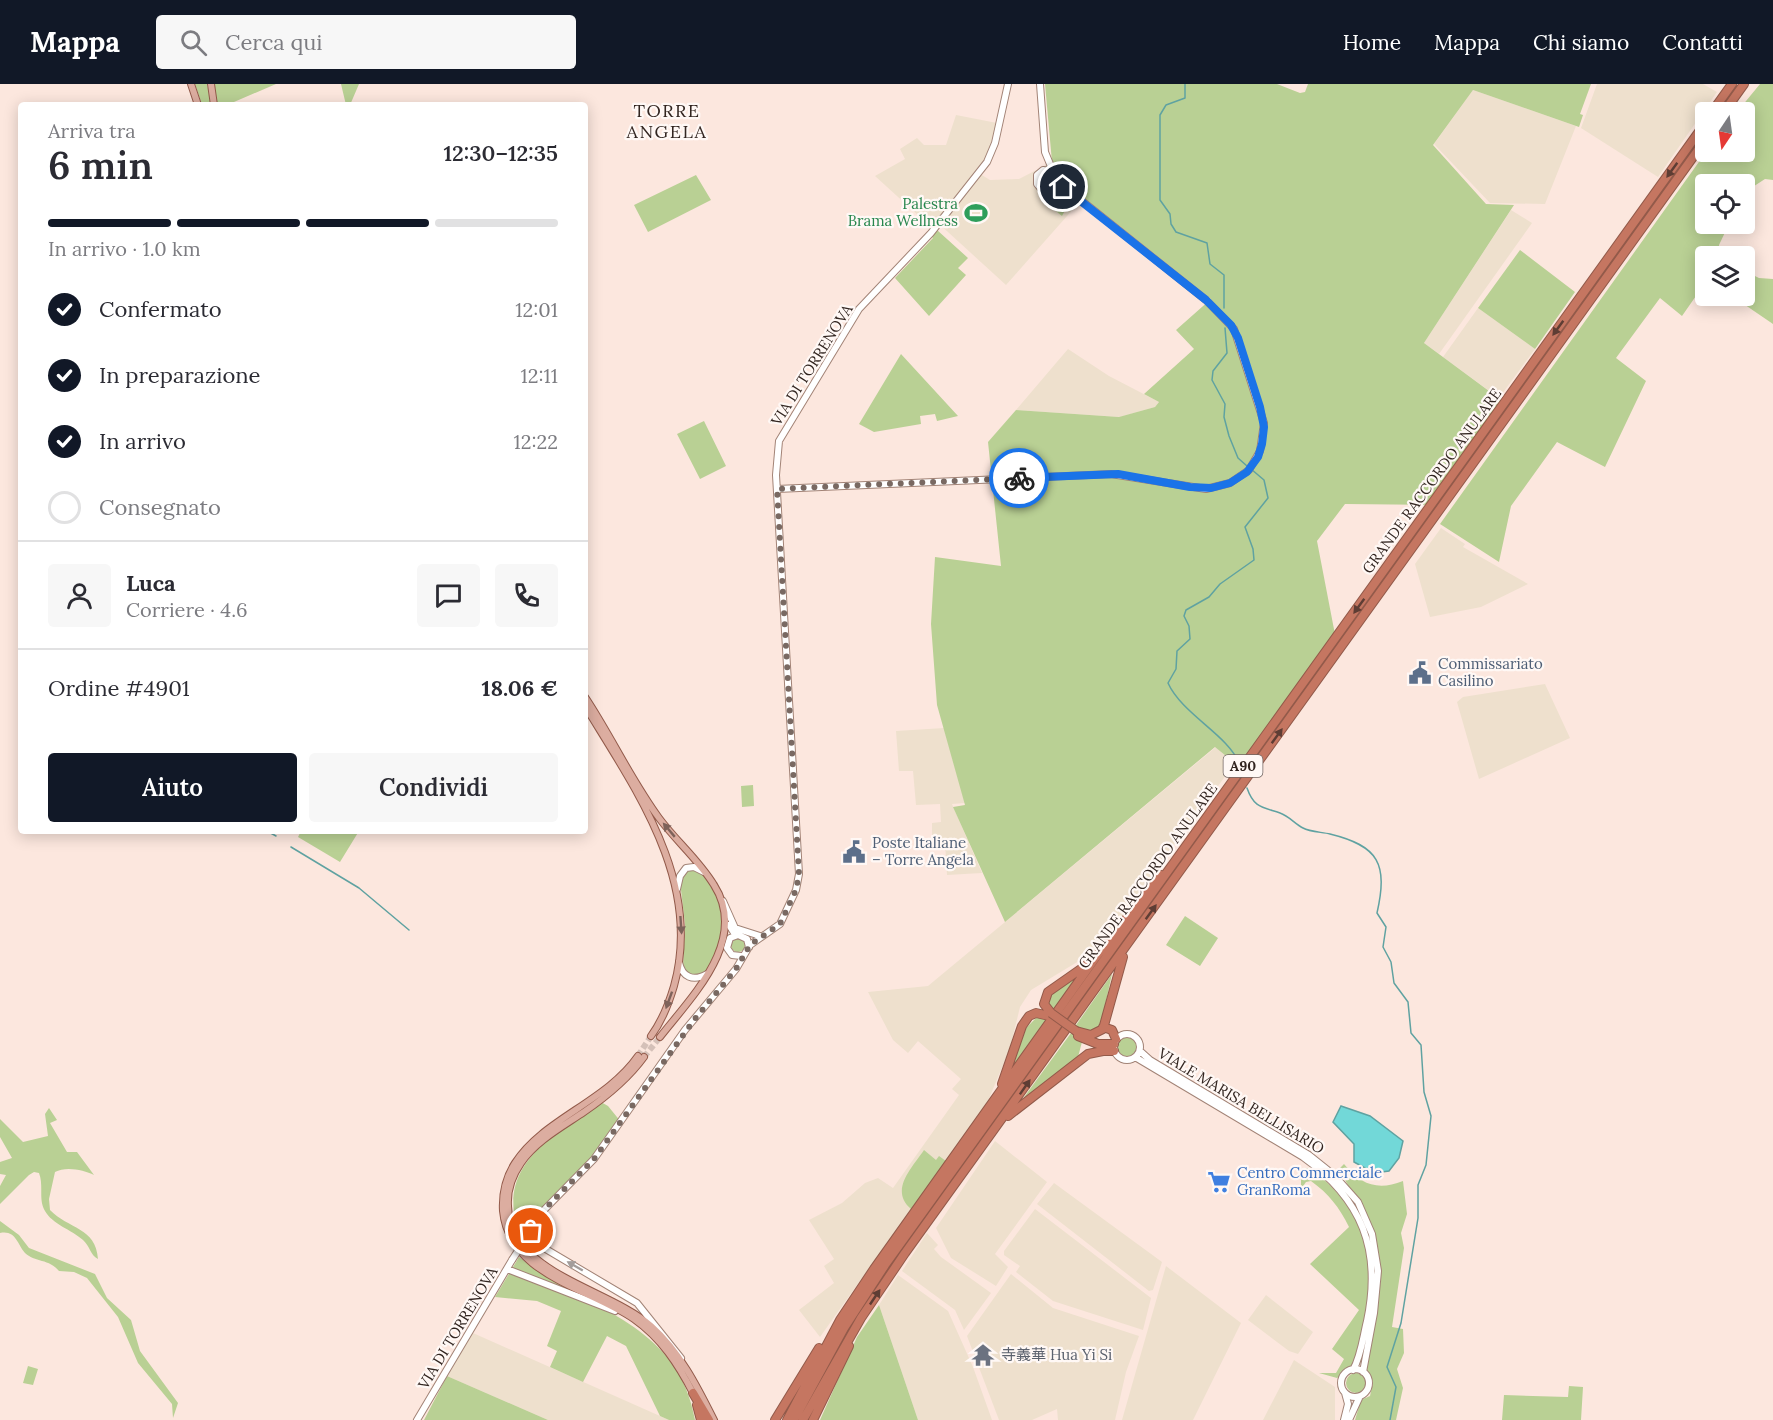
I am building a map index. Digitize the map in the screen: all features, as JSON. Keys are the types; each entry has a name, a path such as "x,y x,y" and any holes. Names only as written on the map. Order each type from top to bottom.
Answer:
{"highway":[{"path":"1718,102 1728,84"},
{"path":"1720,102 1732,84"},
{"path":"1731,102 1744,84"},
{"path":"1733,99 1749,84"},
{"name":"GRANDE RACCORDO ANULARE","path":"794,1420 866,1292 1695,137"},
{"name":"GRANDE RACCORDO ANULARE","path":"803,1420 861,1318 1695,154"},
{"path":"775,1420 811,1359 1096,957 1146,890 1182,852"},
{"path":"1075,1033 1091,1035 1103,1027 1117,972 1135,934"},
{"path":"1096,957 1083,969 1049,991 1044,1004 1050,1014 1075,1033 1098,1044 1114,1045"},
{"path":"987,1112 1007,1075 1024,1022 1036,1013 1050,1014"},
{"path":"1103,1027 1112,1030 1114,1045"},
{"path":"994,1130 1020,1106 1085,1056 1114,1045"},
{"path":"815,1420 861,1318"},
{"path":"787,1420 840,1320"},
{"path":"693,1393 701,1420"},
{"path":"693,1393 709,1420"}],"main road":[{"path":"191,84 197,102"},
{"path":"211,84 214,102"},
{"path":"588,702 652,808 707,874 722,899 725,931 713,964 660,1037"},
{"path":"588,711 658,834 677,888 682,936 679,961 668,1003 651,1036"},
{"path":"693,1393 669,1352 648,1330 615,1307 552,1276 534,1264 512,1238 503,1207 507,1177 524,1151 603,1092 641,1056 612,1090 526,1156 511,1183 508,1212 518,1239 534,1257 555,1272 633,1312 662,1337 684,1364 714,1420"}],"street":[{"name":"VIA DI TORRENOVA","path":"749,947 777,927 783,919 796,890 799,874 777,489 776,458 779,441 859,309 934,229 987,162 994,146 1008,84"},
{"path":"777,489 1115,474 1206,489 1227,484 1245,473 1254,463 1262,444 1263,420 1233,327 1206,300 1057,181 1051,171 1045,147 1040,84"},
{"path":"1045,147 1036,184 1042,190 1069,192"},
{"path":"1040,171 1051,171"},
{"path":"1050,190 1057,181"},
{"path":"677,888 681,874 687,868 698,868 707,874"},
{"path":"722,899 735,928 760,936"},
{"path":"713,964 721,956 741,956 749,947 746,939 730,927 729,913"},
{"name":"VIA DI TORRENOVA","path":"746,939 760,936 783,919"},
{"path":"738,935 728,943 738,965"},
{"name":"VIA DI TORRENOVA","path":"417,1420 543,1211 594,1159 691,1023 738,965 741,956"},
{"path":"679,961 686,976 697,978 707,974"},
{"name":"VIALE MARISA BELLISARIO","path":"1123,1034 1133,1035 1140,1043 1140,1051 1135,1057 1123,1060 1114,1045 1123,1034"},
{"name":"VIALE MARISA BELLISARIO","path":"1140,1051 1150,1060 1220,1104 1323,1166 1354,1197 1366,1218 1375,1247 1378,1273 1363,1372"},
{"name":"VIALE MARISA BELLISARIO","path":"1135,1057 1220,1104"},
{"name":"VIALE MARISA BELLISARIO","path":"1252,1123 1324,1174 1348,1200 1362,1224 1370,1251 1372,1285 1365,1328 1353,1370"},
{"path":"532,1228 533,1238 542,1247 639,1305 676,1348 684,1364"},
{"path":"507,1269 611,1309 648,1330"},
{"path":"1344,1420 1348,1404 1342,1381 1346,1374 1353,1370 1363,1372 1368,1379 1369,1387 1360,1396 1349,1420"},
{"path":"1345,1392 1352,1396 1360,1396"}],"shaded area":[{"path":"1597,84 1703,84 1717,92 1710,102 1695,102 1695,124 1658,177 1581,128"},
{"path":"1473,90 1576,126 1545,204 1490,203 1434,144"},
{"path":"956,115 997,123 988,157 977,172 990,180 1019,179 1052,162 1083,198 1006,285 937,222 931,227 875,176 905,159 900,149 917,138 924,145 946,145"},
{"path":"1511,210 1532,223 1439,354 1424,343"},
{"path":"1478,308 1535,349 1499,398 1443,357"},
{"path":"1068,349 1109,376 1159,402 1155,407 1120,417 1016,410"},
{"path":"1441,528 1465,544 1463,547 1528,584 1481,607 1430,617 1415,564"},
{"path":"1545,684 1570,738 1479,779 1457,702 1463,697"},
{"path":"944,728 965,803 952,804 982,873 947,875 945,841 932,841 932,823 941,822 940,804 916,805 913,771 899,771 896,731"},
{"path":"1216,747 1235,763 1097,950 1031,990 1020,1007 1010,1048 988,1101 820,1337 799,1310 834,1283 824,1266 834,1259 809,1220 842,1203 865,1183 878,1178 893,1188 959,1095 952,1089 961,1079 918,1041 908,1053 893,1040 868,992 928,986"},
{"path":"995,1141 1047,1182 995,1254 1008,1267 996,1286 951,1258 936,1228"},
{"path":"1054,1183 1162,1262 1153,1290 1149,1291 1037,1204"},
{"path":"1035,1209 1151,1298 1143,1330 1053,1301 1016,1272 1020,1266 1004,1255 1004,1251"},
{"path":"927,1233 938,1245 934,1249 941,1257 991,1293 964,1330 955,1310 902,1271"},
{"path":"1166,1266 1241,1323 1193,1420 1122,1420"},
{"path":"1011,1274 1053,1308 1139,1336 1126,1372 1115,1420 1058,1420 1057,1409 1032,1420 999,1420 967,1336"},
{"path":"898,1275 948,1311 973,1367 992,1420 918,1420 879,1305"},
{"path":"1266,1295 1313,1332 1298,1354 1289,1351 1248,1320"},
{"path":"473,1333 669,1420 548,1420 447,1376"},
{"path":"1294,1360 1335,1387 1335,1420 1263,1420"}],"green space":[{"path":"195,84 207,84 211,102 201,102"},
{"path":"214,84 276,84 234,102 217,102"},
{"path":"341,84 359,84 351,102 345,102"},
{"path":"1045,84 1277,84 1300,93 1305,92 1308,84 1591,84 1580,114 1583,115 1579,127 1473,90 1433,145 1486,204 1514,205 1424,343 1512,408 1442,505 1345,504 1317,541 1338,650 1252,777 1215,747 1005,922 953,807 965,805 937,705 931,624 935,557 1001,566 988,442 1016,410 1119,417 1155,407 1159,402 1144,394 1194,349 1176,330 1211,299 1063,181 1052,162"},
{"path":"1760,84 1773,84 1773,180 1765,179 1755,186 1755,174 1695,174 1695,234 1724,234 1719,246 1695,246 1695,297 1682,316 1660,298 1616,358 1646,381 1605,467 1557,442 1511,506 1499,562 1440,524 1699,162 1755,162 1755,102 1745,102"},
{"path":"1046,173 1051,175 1053,180 1051,185 1046,187 1041,185 1039,180 1041,175"},
{"path":"696,175 711,200 648,232 634,205"},
{"path":"1057,196 1069,203 1062,216 1046,203 1050,197"},
{"path":"937,230 968,258 958,268 966,275 929,316 895,278 933,238 931,236"},
{"path":"1520,250 1575,292 1535,349 1478,308"},
{"path":"1755,276 1773,279 1773,324 1747,306 1755,306"},
{"path":"901,354 958,416 937,421 935,414 920,416 921,424 874,432 859,424"},
{"path":"704,421 726,466 700,479 677,434"},
{"path":"753,785 754,806 742,807 741,786"},
{"path":"300,834 357,834 340,862 298,837"},
{"path":"689,869 703,875 713,886 722,916 718,950 702,975 688,975 683,967 685,924 680,882 683,873"},
{"path":"1185,916 1218,938 1200,966 1166,945"},
{"path":"738,938 743,940 745,945 743,950 738,952 733,950 731,945 733,940"},
{"path":"1082,972 1053,1010 1048,1003 1050,995"},
{"path":"1112,974 1100,1028 1092,1033 1074,1028"},
{"path":"1038,1016 1048,1018 1012,1069 1026,1028"},
{"path":"1071,1033 1082,1042 1078,1057 1022,1100"},
{"path":"1127,1037 1134,1040 1137,1047 1134,1054 1127,1057 1120,1054 1117,1047 1120,1040"},
{"path":"601,1102 608,1106 621,1122 597,1156 520,1234 514,1210 515,1189 521,1171 548,1140"},
{"path":"49,1108 57,1120 50,1123 67,1152 77,1152 94,1175 75,1169 55,1172 49,1199 50,1210 87,1234 96,1248 98,1259 83,1240 48,1216 42,1202 39,1173 34,1172 29,1175 0,1204 0,1186 6,1175 0,1174 0,1162 12,1158 0,1137 0,1119 23,1142 48,1136 45,1114"},
{"path":"924,1150 936,1160 939,1156 946,1161 911,1209 905,1202 902,1187"},
{"path":"1344,1164 1357,1177 1370,1184 1386,1186 1403,1181 1407,1214 1401,1233 1404,1248 1392,1327 1403,1329 1404,1353 1397,1369 1403,1388 1396,1420 1355,1420 1361,1400 1370,1396 1373,1382 1365,1371 1381,1280 1375,1234 1339,1169"},
{"path":"1304,1168 1311,1168 1349,1207 1360,1226 1367,1249 1369,1283 1363,1335 1353,1365 1337,1378 1319,1373 1336,1373 1344,1359 1332,1349 1359,1310 1310,1264 1349,1227 1333,1201 1311,1181 1306,1182 1301,1189 1301,1173"},
{"path":"0,1221 19,1235 29,1248 95,1274 107,1298 131,1320 140,1351 178,1403 173,1418 172,1404 138,1363 118,1317 87,1278 74,1272 59,1271 51,1264 29,1256 16,1238 10,1234 0,1233"},
{"path":"519,1257 650,1339 670,1360 685,1387 695,1420 669,1420 660,1416 626,1346 607,1336 583,1382 550,1367 557,1351 547,1346 561,1311 537,1301 495,1297"},
{"path":"879,1305 918,1420 820,1420 857,1337"},
{"path":"28,1366 38,1369 33,1385 23,1383"},
{"path":"1356,1373 1363,1376 1366,1383 1363,1390 1356,1393 1349,1390 1346,1383 1349,1376"},
{"path":"447,1376 548,1420 424,1420"},
{"path":"1569,1386 1583,1387 1581,1420 1502,1420 1504,1395 1568,1397"}],"water":[{"path":"1341,1106 1370,1116 1403,1141 1399,1158 1389,1171 1374,1173 1354,1162 1354,1144 1333,1122"}],"waterway":[{"path":"1185,84 1185,98 1166,105 1160,115 1160,200 1170,214 1171,224 1176,232 1207,243 1210,264 1224,275 1224,308"},
{"path":"1225,328 1227,353 1213,371 1212,380 1225,404 1224,417 1229,436 1238,458 1247,466"},
{"path":"1239,763 1225,743 1183,705 1168,683 1176,669 1177,651 1190,639 1189,626 1184,616 1186,610 1209,597 1220,584 1254,560 1253,549 1245,527 1268,498 1264,480 1251,469"},
{"path":"1247,788 1259,806 1283,814 1306,829 1347,839 1369,851 1376,860 1381,882 1377,913 1386,927 1383,947 1391,962 1394,983 1408,1002 1411,1033 1421,1045 1424,1092 1431,1116 1426,1165 1418,1185 1418,1218 1401,1323 1387,1367 1396,1387 1390,1420"},
{"path":"272,834 276,836"},
{"path":"291,847 359,888 409,930"}],"tunnel":[{"path":"638,1056 651,1036"},
{"path":"644,1057 660,1037"}],"way so far":[{"path":"531,1231 543,1211 594,1159 694,1020 736,969 741,956 747,952 750,945 780,924 798,884 777,489 1019,478"}],"place":[{"name":"Palestra Brama Wellness","path":"976,213"},
{"name":"Commissariato Casilino","path":"1420,673"},
{"name":"Poste Italiane – Torre Angela","path":"854,852"},
{"name":"Centro Commerciale GranRoma","path":"1219,1182"},
{"name":"寺義華 Hua Yi Si","path":"983,1355"}],"district":[{"name":"TORRE ANGELA","path":"667,121"}],"route":[{"path":"1019,478 1118,474 1202,489 1211,488 1230,483 1247,472 1258,457 1262,444 1263,418 1238,338 1231,325 1206,300 1063,187"}]}
